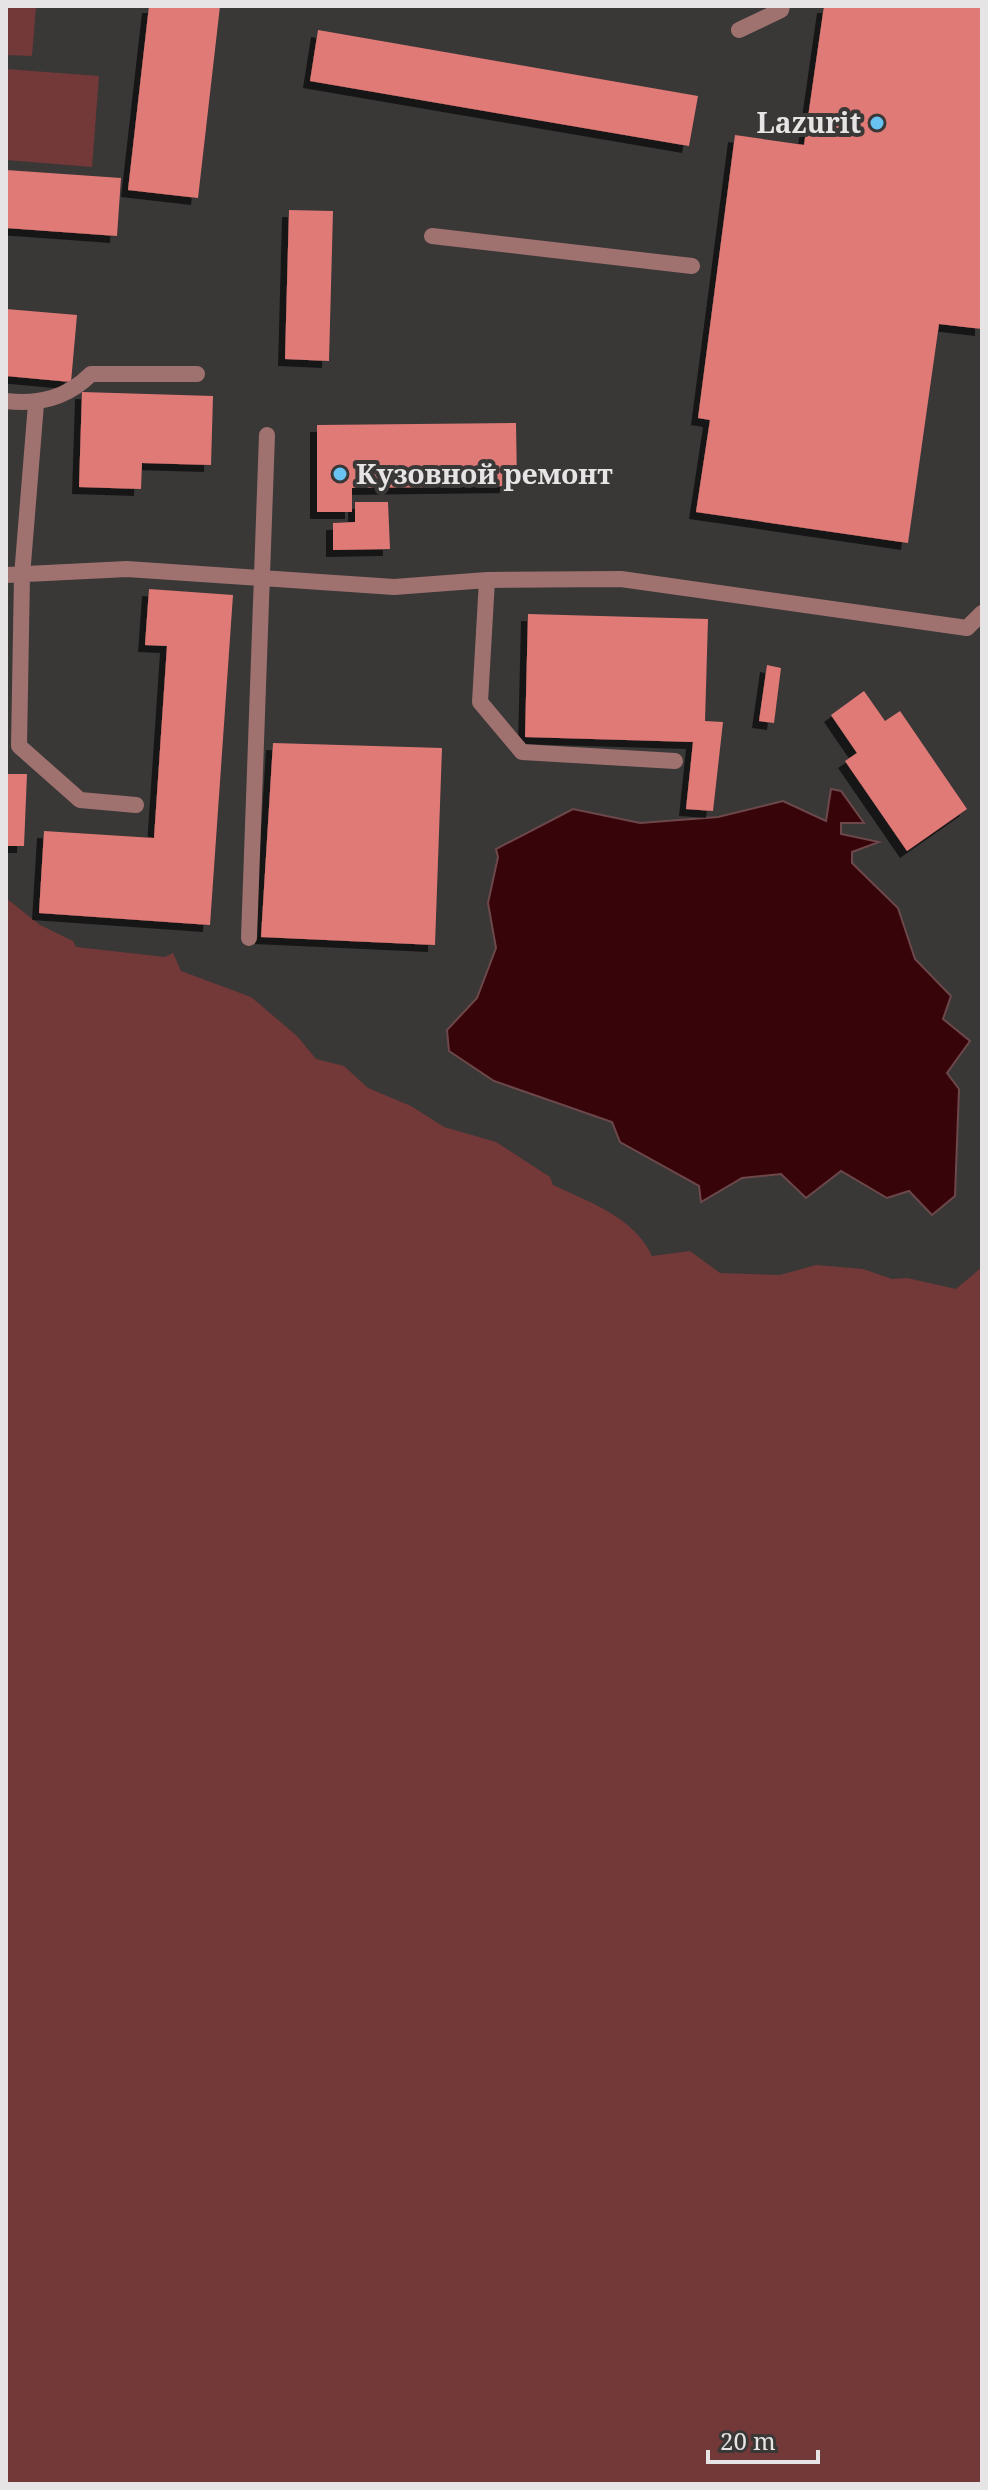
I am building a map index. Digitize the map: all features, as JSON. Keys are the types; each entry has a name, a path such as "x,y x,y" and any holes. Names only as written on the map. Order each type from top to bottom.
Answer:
{"lane":[{"path":"739,30 781,10 782,6"},
{"path":"432,236 692,266"},
{"path":"6,401 36,404 77,388 91,374 197,374"},
{"path":"36,404 14,576 19,746 80,800 136,805"},
{"path":"249,938 267,435"},
{"path":"14,576 127,569 394,587 487,580 621,579 967,628 982,613"},
{"path":"487,580 480,702 522,752 675,761"}],"shaded area":[{"path":"6,6 36,6 32,56 6,55"},
{"path":"6,69 99,76 92,167 6,160"},
{"path":"831,789 841,791 864,823 841,823 841,834 879,842 852,852 852,863 898,908 915,959 951,996 943,1019 970,1041 947,1073 959,1089 955,1196 932,1215 909,1191 887,1198 841,1171 806,1198 781,1174 742,1178 701,1202 699,1186 620,1142 612,1122 494,1081 449,1051 447,1030 477,998 496,948 488,903 498,857 496,849 573,809 640,823 718,817 783,801 826,821"},
{"path":"6,898 40,925 73,941 76,947 165,957 173,953 181,971 251,997 297,1036 316,1059 344,1066 368,1088 411,1106 444,1127 496,1142 550,1177 553,1185 623,1221 644,1242 652,1256 690,1251 720,1273 780,1275 816,1265 863,1269 892,1279 907,1278 956,1289 982,1267 982,2484 6,2484"}],"building":[{"path":"149,6 220,6 198,198 128,190"},
{"path":"824,6 982,6 982,329 939,324 908,543 696,512 710,420 698,418 735,135 804,145"},
{"path":"318,30 698,96 689,146 310,81"},
{"path":"6,170 121,178 117,236 6,228"},
{"path":"289,210 333,211 329,361 285,359"},
{"path":"6,309 77,315 71,382 6,376"},
{"path":"82,392 213,396 211,465 142,463 141,489 79,487"},
{"path":"516,423 517,486 352,488 352,512 317,512 317,425"},
{"path":"355,502 388,502 390,549 333,550 333,523 355,522"},
{"path":"149,589 233,595 210,925 39,913 44,831 154,838 167,646 145,645"},
{"path":"528,614 708,619 705,721 723,722 713,811 686,809 693,742 525,737"},
{"path":"767,665 781,668 774,723 759,721"},
{"path":"864,691 885,721 900,711 967,809 907,851 845,761 857,753 831,715"},
{"path":"273,743 442,748 435,945 261,937"},
{"path":"6,774 27,774 24,846 6,846"}],"place":[{"name":"Lazurit","path":"877,123"},
{"name":"Кузовной ремонт","path":"340,474"}]}
